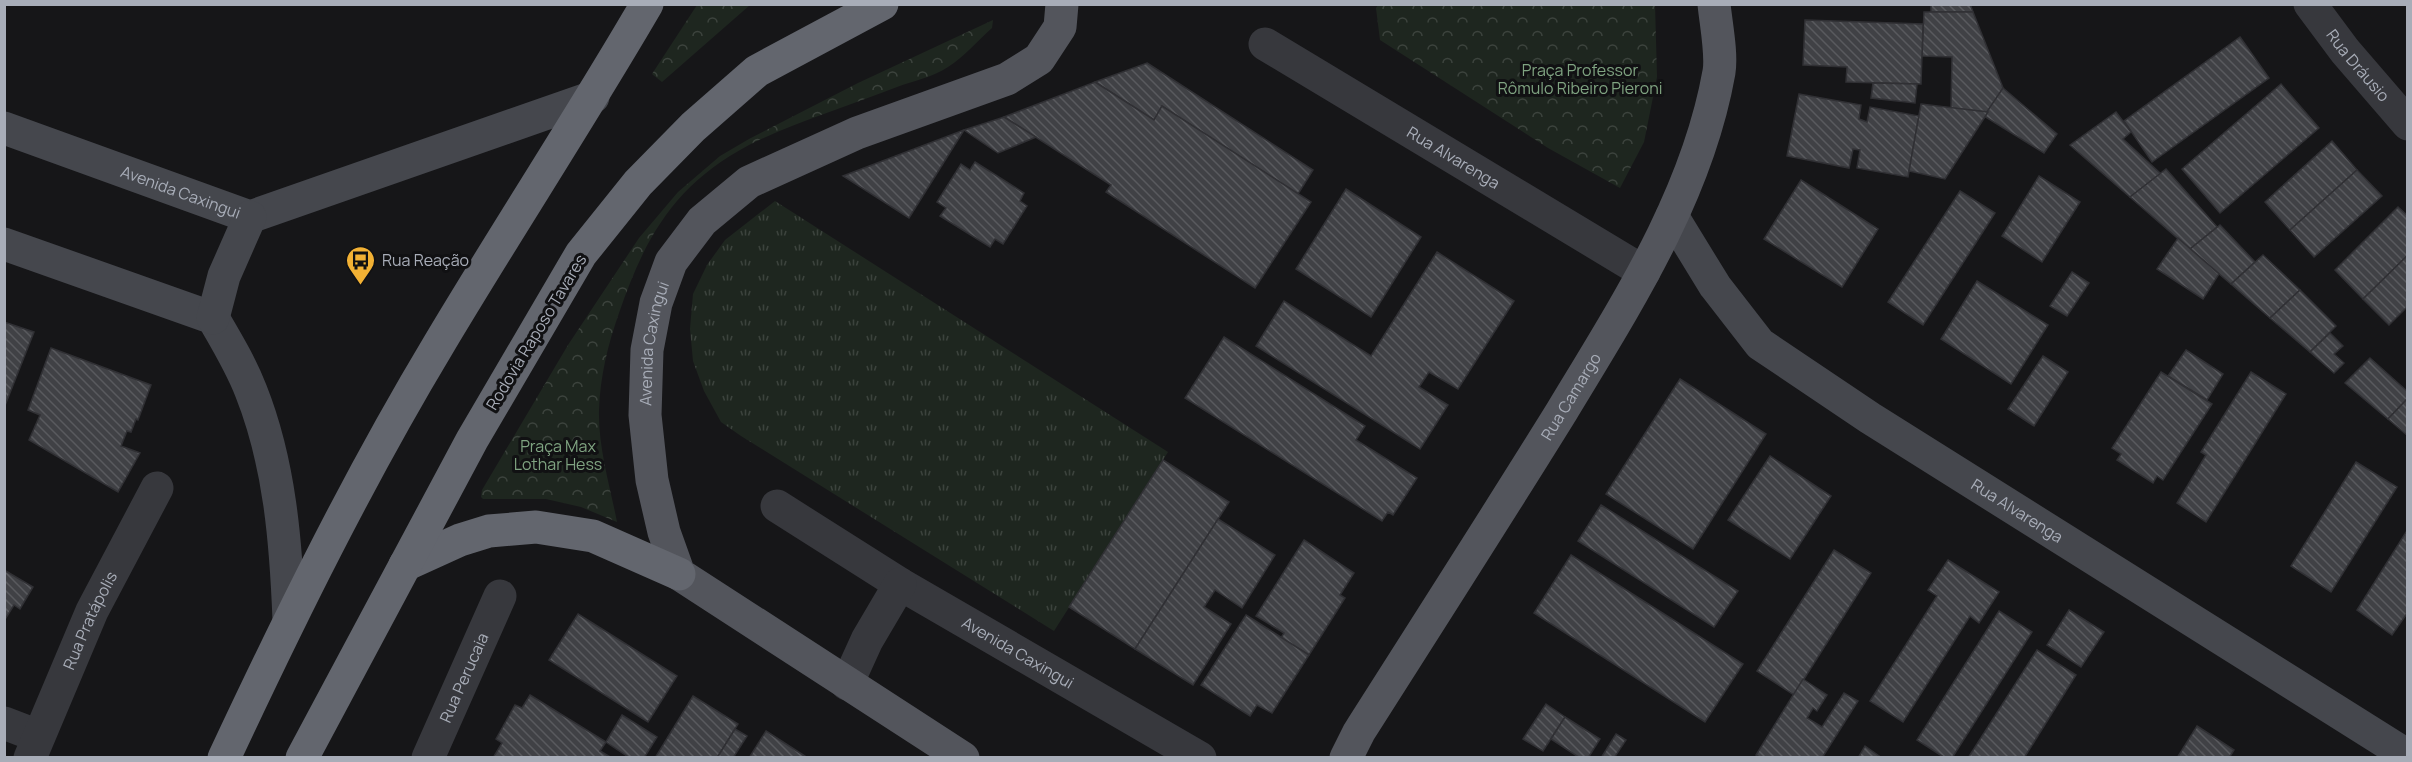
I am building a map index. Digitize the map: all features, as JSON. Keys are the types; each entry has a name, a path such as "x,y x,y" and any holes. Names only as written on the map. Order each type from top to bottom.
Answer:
{"highway":[{"path":"224,758 289,620 438,344 593,97 647,4"},
{"name":"Rodovia Raposo Tavares","path":"302,758 472,440 581,254 638,183 693,127 757,71 882,4"},
{"path":"405,565 460,540 489,531 536,527 593,536 679,574"}],"main road":[{"name":"Avenida Caxingui","path":"679,574 664,532 652,480 645,415 647,350 656,303 671,262 702,221 749,182 857,133 1007,80 1039,59 1060,27 1062,4"},
{"name":"Rua Camargo","path":"1346,758 1359,732 1483,540 1644,272 1672,216 1701,141 1720,70 1714,4"},
{"path":"679,574 963,758"}],"street":[{"name":"Rua Dráusio","path":"2310,4 2345,51 2408,124"},
{"name":"Rua Alvarenga","path":"1265,44 1644,272"},
{"name":"Avenida Caxingui","path":"17,133 250,217 593,97"},
{"path":"4,114 17,133"},
{"name":"Rua Alvarenga","path":"1672,216 1715,286 1760,344 1870,418 2408,756"},
{"path":"213,318 224,276 250,217"},
{"path":"4,244 213,318 242,370 262,425 275,474 285,541 289,620"},
{"name":"Rua Pratápolis","path":"34,747 92,611 158,488"},
{"name":"Avenida Caxingui","path":"777,506 900,584 1200,758"},
{"path":"847,684 867,640 900,584"},
{"name":"Rua Perucaia","path":"428,758 500,597"},
{"path":"4,723 34,747"}],"green space":[{"path":"697,5 750,5 662,82 652,74"},
{"name":"Praça Professor Rômulo Ribeiro Pieroni","path":"1378,5 1655,5 1657,77 1644,142 1620,188 1548,148 1380,40 1376,8"},
{"name":"Praça Max Lothar Hess","path":"993,20 992,28 960,59 942,70 785,129 723,160 682,195 666,215 640,260 629,286 611,337 603,373 599,410 600,438 617,522 581,507 546,499 483,499 481,497 482,490 568,345 639,238 678,192 720,156 749,139 858,83"},
{"path":"775,201 1168,452 1054,631 721,422 704,391 693,361 690,329 693,294 707,265 725,240"}],"building":[{"path":"1931,4 1970,4 1973,12 1931,12"},
{"path":"1924,12 1973,12 2003,88 1988,112 1951,108 1952,57 1922,56"},
{"path":"1805,20 1923,24 1921,84 1846,82 1847,67 1803,65"},
{"path":"2240,37 2269,78 2152,162 2124,121"},
{"path":"1147,63 1313,170 1298,194 1162,106 1154,120 1095,82"},
{"path":"1095,82 1154,120 1162,106 1311,202 1255,288 1106,192 1111,185 1004,117"},
{"path":"1873,83 1917,84 1915,103 1871,98"},
{"path":"2281,84 2319,128 2220,213 2182,169"},
{"path":"2003,88 2057,134 2044,153 1984,116"},
{"path":"1799,94 1861,105 1859,119 1867,122 1870,107 1919,116 1908,177 1857,168 1860,150 1853,149 1849,168 1787,156"},
{"path":"1921,104 1988,112 1945,179 1909,171"},
{"path":"2116,112 2131,132 2123,139 2161,174 2130,197 2070,145"},
{"path":"1004,117 1036,137 998,153 964,130"},
{"path":"964,130 909,218 843,176"},
{"path":"2332,141 2357,170 2290,230 2265,202"},
{"path":"975,162 1024,193 1020,201 1027,206 1003,244 995,239 990,247 940,216 946,208 937,202 961,164 970,170"},
{"path":"2166,169 2217,227 2190,249 2130,197"},
{"path":"2357,170 2382,196 2314,257 2290,230"},
{"path":"2039,176 2080,202 2042,262 2002,236"},
{"path":"1801,180 1878,229 1842,287 1764,239"},
{"path":"1346,189 1421,237 1371,317 1296,269"},
{"path":"1960,191 1995,213 1923,325 1888,302"},
{"path":"2398,207 2408,216 2408,255 2363,299 2335,270"},
{"path":"2220,225 2255,262 2231,284 2190,249"},
{"path":"2178,238 2219,274 2203,299 2157,269"},
{"path":"1437,252 1514,301 1458,389 1429,372 1419,387 1448,405 1420,449 1256,346 1284,301 1371,356"},
{"path":"2263,255 2300,290 2270,318 2231,284"},
{"path":"2408,255 2408,306 2389,325 2363,299"},
{"path":"2072,272 2089,283 2067,316 2050,306"},
{"path":"1977,281 2048,325 2011,384 1941,339"},
{"path":"2300,290 2336,326 2310,352 2270,318"},
{"path":"4,322 34,332 4,408"},
{"path":"2330,333 2343,346 2334,354 2344,363 2334,373 2310,352"},
{"path":"1224,337 1365,426 1356,440 1417,478 1393,515 1388,512 1382,521 1185,398"},
{"path":"51,348 151,385 138,420 136,419 131,432 127,431 121,446 140,453 118,492 29,440 40,415 28,410"},
{"path":"2186,350 2223,374 2207,400 2168,376"},
{"path":"2043,356 2068,372 2034,426 2008,409"},
{"path":"2370,358 2408,392 2408,398 2388,419 2345,383"},
{"path":"2161,372 2212,404 2163,480 2157,476 2153,483 2117,460 2121,454 2112,448"},
{"path":"2251,372 2286,394 2206,522 2177,503 2206,455 2201,452"},
{"path":"1680,379 1766,434 1693,549 1606,494"},
{"path":"2408,398 2408,436 2388,419"},
{"path":"1770,456 1831,496 1790,559 1728,520"},
{"path":"1163,460 1229,502 1135,649 1069,607"},
{"path":"2356,462 2397,487 2331,592 2291,566"},
{"path":"1601,505 1738,591 1714,627 1578,541"},
{"path":"1218,519 1275,555 1242,608 1215,590 1204,607 1231,624 1193,685 1135,649"},
{"path":"2408,529 2408,612 2392,635 2357,610"},
{"path":"1304,540 1354,573 1340,595 1345,598 1309,655 1281,638 1284,633 1256,616"},
{"path":"1834,550 1871,573 1794,695 1757,671"},
{"path":"1571,555 1743,664 1705,722 1534,613"},
{"path":"1948,560 1999,592 1979,623 1970,616 1903,722 1870,701 1937,596 1928,590"},
{"path":"4,570 33,587 20,609 14,605 4,621"},
{"path":"2069,610 2104,632 2081,667 2047,645"},
{"path":"1999,611 2032,632 1952,758 1945,758 1917,740"},
{"path":"578,614 677,676 648,722 549,660"},
{"path":"1246,615 1309,655 1272,713 1257,705 1250,716 1201,685"},
{"path":"2037,650 2076,675 2024,758 1968,758"},
{"path":"1803,679 1827,695 1817,711 1813,708 1807,718 1822,727 1844,693 1858,701 1822,758 1761,758 1756,755"},
{"path":"530,695 606,742 600,751 612,758 493,758 502,743 496,739 515,705 522,708"},
{"path":"693,696 738,724 717,758 655,758"},
{"path":"1546,704 1565,717 1543,751 1523,739"},
{"path":"622,715 657,737 644,758 630,758 606,742"},
{"path":"1565,717 1600,739 1588,758 1580,758 1551,739"},
{"path":"2197,726 2234,750 2229,758 2177,758"},
{"path":"735,729 747,736 733,758 717,758"},
{"path":"766,731 808,758 749,758"},
{"path":"1616,734 1626,740 1614,758 1601,758"},
{"path":"1865,746 1882,758 1858,758"}],"place":[{"name":"Rua Reação","path":"361,286"}]}
